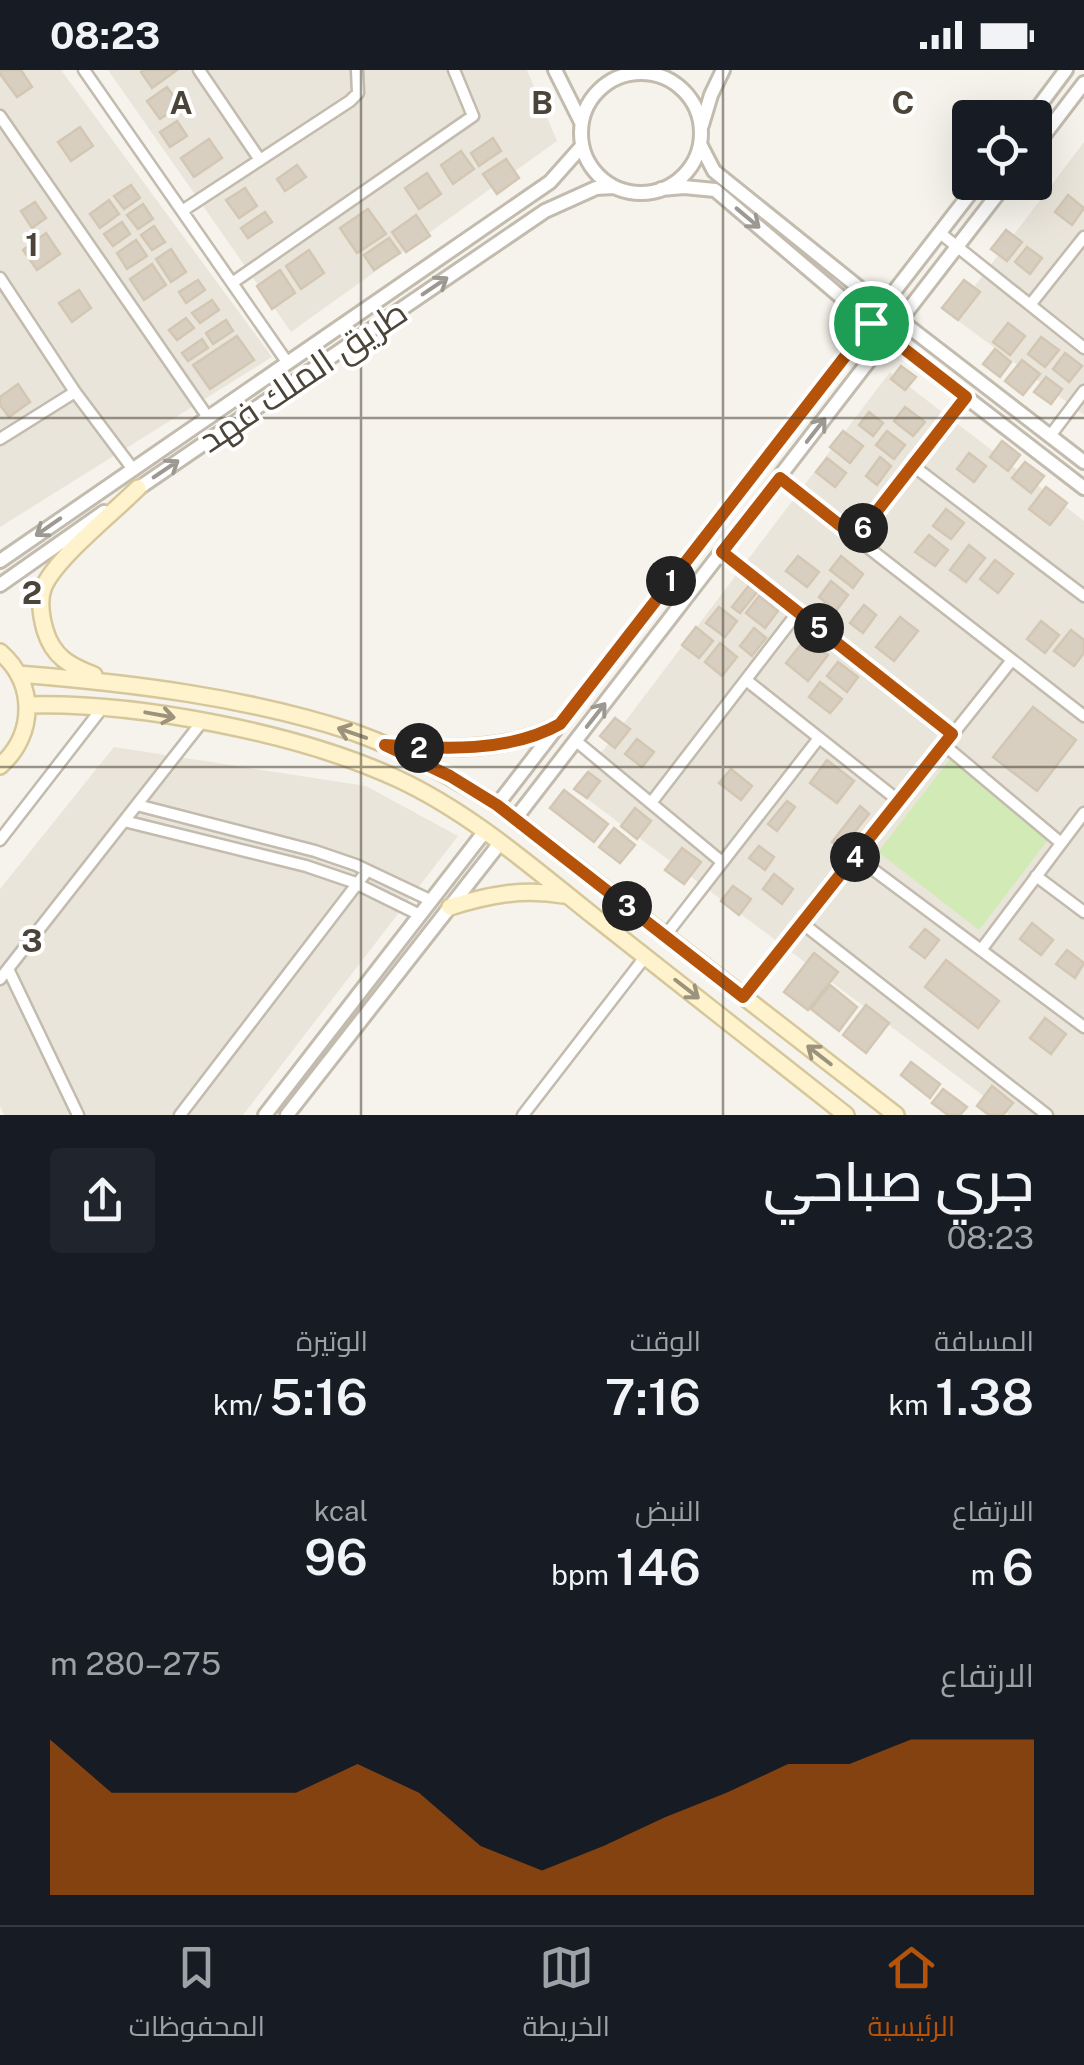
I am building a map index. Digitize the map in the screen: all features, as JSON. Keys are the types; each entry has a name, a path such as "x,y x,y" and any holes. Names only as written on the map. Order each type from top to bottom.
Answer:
{"main road":[{"path":"117,684 69,666 53,650 40,609 44,587 56,569 138,488"},
{"path":"0,652 18,674 28,705 26,726 18,746 0,766"},
{"path":"18,674 117,684 299,717 385,745 450,776 497,805 896,1115"},
{"path":"28,705 103,707 202,723 288,741 397,779 500,843 846,1115"},
{"path":"385,745 425,748 499,743 526,739 560,724"},
{"path":"450,907 476,898 525,890 568,896"}],"street":[{"path":"84,70 286,362"},
{"path":"199,70 260,160"},
{"path":"182,211 358,94 357,70"},
{"path":"232,283 473,116 454,70"},
{"path":"556,70 581,122"},
{"path":"661,190 687,172 700,144 710,94 722,70"},
{"path":"1044,100 1066,70"},
{"path":"701,128 698,113 682,88 652,72 618,77 605,84 586,108 581,122 582,146 593,170 614,187 630,192 684,186 715,190 888,337 1084,488"},
{"path":"1052,125 1084,83"},
{"path":"1,118 208,416"},
{"path":"700,144 714,171 1084,462"},
{"name":"طريق الملك فهد","path":"0,562 550,182 582,146"},
{"name":"طريق الملك فهد","path":"0,585 536,216 578,194 614,187"},
{"path":"524,199 536,216"},
{"path":"497,805 965,200"},
{"path":"515,820 993,200"},
{"path":"940,233 1084,348"},
{"path":"1030,305 1084,237"},
{"path":"0,278 75,392 132,468"},
{"path":"1050,436 1084,391"},
{"path":"1,436 75,392"},
{"path":"856,538 966,397"},
{"path":"912,465 1084,596"},
{"path":"780,478 1084,716"},
{"path":"722,552 952,734"},
{"path":"651,804 798,612"},
{"path":"743,997 1012,660"},
{"path":"746,680 899,801"},
{"path":"0,840 103,707"},
{"path":"78,1115 4,974 202,723"},
{"path":"665,936 819,738"},
{"path":"576,741 722,862"},
{"path":"944,745 1061,843"},
{"path":"137,805 298,846 367,871 432,901"},
{"path":"981,950 1084,812"},
{"path":"124,821 246,850 357,884 420,915"},
{"path":"267,1114 485,832"},
{"path":"287,1115 500,843"},
{"path":"855,856 1084,1027"},
{"path":"180,1115 367,871"},
{"path":"1036,876 1084,912"},
{"path":"802,923 1048,1115"},
{"path":"523,1115 645,957"}],"shaded area":[{"path":"0,70 61,70 272,357 0,527"},
{"path":"108,70 527,70 557,141 291,332"},
{"path":"1084,142 1084,415 952,316 1040,200 1052,200 1052,184"},
{"path":"890,372 1084,521 1084,1115 1009,1115 574,789"},
{"path":"114,747 366,786 458,836 243,1115 4,1115 0,1106 0,889"}],"green space":[{"path":"950,759 1051,836 979,930 878,852"}],"building":[{"path":"2,70 21,70 32,87 17,97 0,74"},
{"path":"177,70 152,88 141,72"},
{"path":"167,87 180,105 160,119 147,101"},
{"path":"177,121 187,136 170,147 160,132"},
{"path":"80,127 93,146 71,161 58,142"},
{"path":"493,138 501,151 479,166 471,153"},
{"path":"209,139 222,158 194,177 181,158"},
{"path":"461,151 474,169 453,184 441,165"},
{"path":"506,159 519,178 497,194 483,174"},
{"path":"297,165 306,177 285,191 277,179"},
{"path":"427,173 441,194 419,209 405,188"},
{"path":"131,185 140,198 124,209 114,196"},
{"path":"245,188 257,206 239,218 226,200"},
{"path":"1068,195 1084,208 1072,225 1055,212"},
{"path":"109,200 119,214 100,228 90,214"},
{"path":"35,202 46,218 32,228 21,211"},
{"path":"143,204 153,219 138,229 127,215"},
{"path":"368,209 386,234 357,253 340,228"},
{"path":"265,212 272,222 248,238 241,228"},
{"path":"416,215 430,236 406,252 392,232"},
{"path":"122,222 130,234 113,246 104,234"},
{"path":"154,226 165,242 152,250 141,235"},
{"path":"1006,230 1022,242 1007,261 991,249"},
{"path":"46,233 60,254 37,270 23,250"},
{"path":"389,238 400,253 374,270 364,255"},
{"path":"136,240 147,256 127,269 117,253"},
{"path":"1027,247 1042,258 1030,274 1015,262"},
{"path":"171,249 186,272 171,282 156,259"},
{"path":"309,250 324,273 301,289 286,266"},
{"path":"152,264 166,285 144,300 130,279"},
{"path":"280,270 295,293 272,309 257,286"},
{"path":"198,280 205,290 186,303 179,292"},
{"path":"964,280 980,292 958,320 942,308"},
{"path":"79,290 91,308 72,322 59,303"},
{"path":"212,300 219,310 200,323 192,313"},
{"path":"186,318 194,328 177,340 169,330"},
{"path":"226,320 233,331 213,344 206,333"},
{"path":"1008,323 1025,336 1010,355 993,342"},
{"path":"237,336 254,360 210,389 193,365"},
{"path":"1041,337 1059,350 1045,367 1028,354"},
{"path":"202,339 208,348 188,361 182,353"},
{"path":"995,349 1011,362 1000,377 983,364"},
{"path":"1065,353 1082,366 1069,382 1053,369"},
{"path":"1022,360 1040,374 1023,395 1005,381"},
{"path":"901,366 916,377 905,390 891,379"},
{"path":"1046,377 1062,389 1051,404 1034,392"},
{"path":"18,384 30,402 9,417 0,405 0,397"},
{"path":"905,407 925,422 913,436 894,421"},
{"path":"869,412 883,423 873,436 859,425"},
{"path":"843,431 863,446 850,463 830,447"},
{"path":"887,431 905,445 894,459 876,445"},
{"path":"1002,441 1020,455 1008,471 990,457"},
{"path":"969,453 986,466 974,482 957,469"},
{"path":"880,457 891,466 877,485 866,476"},
{"path":"827,458 846,473 835,487 816,472"},
{"path":"1025,462 1044,476 1031,493 1012,478"},
{"path":"1046,487 1067,503 1050,525 1029,509"},
{"path":"946,509 964,523 951,539 933,526"},
{"path":"929,535 948,550 935,566 915,552"},
{"path":"969,545 985,558 966,582 950,570"},
{"path":"798,556 819,572 807,587 786,571"},
{"path":"841,556 863,574 853,588 830,570"},
{"path":"995,560 1013,574 998,593 980,579"},
{"path":"831,581 848,595 836,611 819,597"},
{"path":"750,584 758,591 740,613 732,607"},
{"path":"759,596 778,611 765,628 746,613"},
{"path":"864,605 876,615 863,633 850,623"},
{"path":"719,607 737,621 725,637 706,623"},
{"path":"900,617 918,631 894,661 876,647"},
{"path":"1041,621 1059,635 1045,653 1027,639"},
{"path":"696,627 713,641 699,658 682,645"},
{"path":"754,628 766,638 752,656 740,646"},
{"path":"1071,630 1084,640 1084,653 1074,666 1054,651"},
{"path":"806,638 828,655 808,681 786,663"},
{"path":"720,643 737,657 722,676 705,662"},
{"path":"838,662 858,677 847,692 827,676"},
{"path":"820,682 842,699 830,713 809,697"},
{"path":"1033,707 1076,740 1037,791 993,757"},
{"path":"615,718 630,729 615,748 600,736"},
{"path":"637,739 654,752 642,767 625,754"},
{"path":"827,760 854,781 837,803 810,783"},
{"path":"731,769 752,786 741,800 719,783"},
{"path":"588,772 600,781 587,798 574,789"},
{"path":"564,790 608,824 594,842 550,808"},
{"path":"787,801 795,807 777,831 768,824"},
{"path":"860,806 869,814 841,849 832,842"},
{"path":"635,808 651,821 637,839 621,826"},
{"path":"614,828 635,845 620,863 599,847"},
{"path":"759,846 774,857 765,870 749,858"},
{"path":"682,848 701,862 684,884 665,870"},
{"path":"774,874 793,889 782,904 763,889"},
{"path":"733,886 751,899 739,915 721,901"},
{"path":"1032,923 1053,940 1041,955 1020,939"},
{"path":"925,929 939,940 925,958 910,947"},
{"path":"1067,950 1084,963 1075,978 1056,964"},
{"path":"814,953 838,972 808,1010 784,992"},
{"path":"946,960 999,1001 978,1028 925,987"},
{"path":"830,985 857,1007 839,1031 811,1009"},
{"path":"866,1005 889,1023 866,1053 843,1035"},
{"path":"1045,1018 1066,1034 1051,1054 1030,1038"},
{"path":"911,1062 940,1084 930,1098 901,1075"},
{"path":"992,1086 1013,1103 1003,1115 989,1115 977,1106"},
{"path":"943,1089 967,1107 960,1115 948,1115 932,1103"}],"route":[{"path":"871,323 966,397 856,538 780,478 722,552 952,734 743,997 497,805 450,776 385,745 425,748 499,743 526,739 560,724 871,323"}]}
